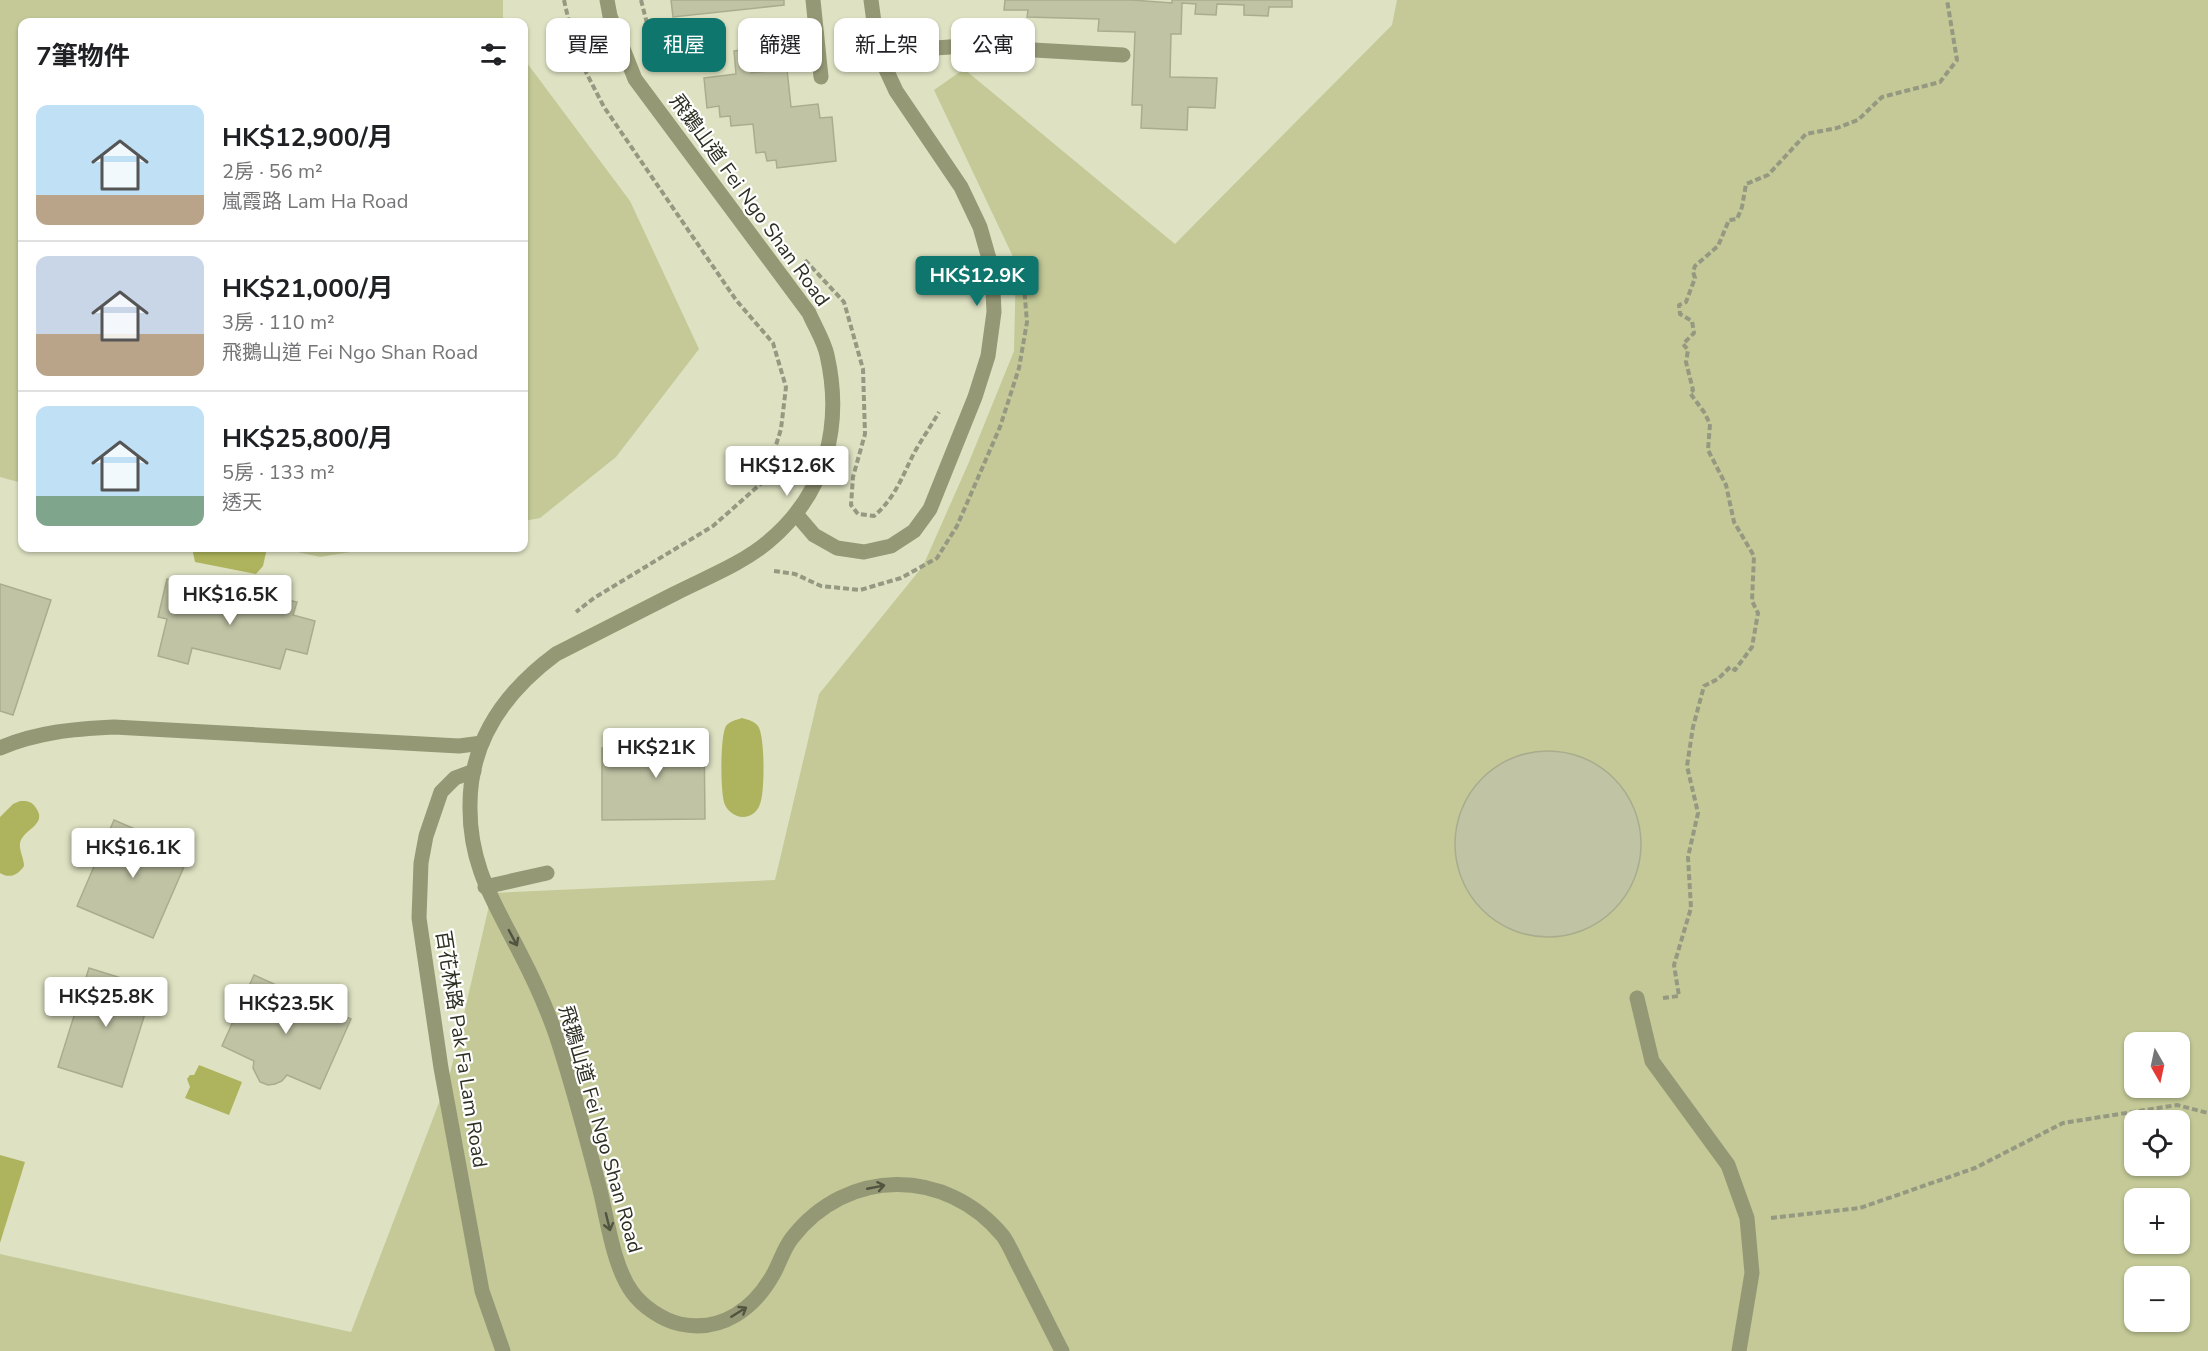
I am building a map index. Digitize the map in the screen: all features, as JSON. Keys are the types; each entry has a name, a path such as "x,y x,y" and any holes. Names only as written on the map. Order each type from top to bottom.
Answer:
{"street":[{"name":"飛鵝山道 Fei Ngo Shan Road","path":"608,0 610,16 636,79 809,313 826,353 834,395 832,437 818,478 796,514 769,541 736,562 556,654 532,672 512,693 495,717 482,743 474,771 469,801 470,830 475,858 485,886 523,958 554,1031 595,1171 619,1266 632,1292 653,1312 680,1324 709,1325 737,1316 759,1298 790,1240 814,1214 844,1195 879,1185 915,1185 950,1194 980,1213 1005,1239 1062,1351"},
{"path":"813,0 821,77"},
{"path":"871,0 873,18"},
{"path":"939,48 964,46 1123,55"},
{"path":"796,514 814,535 837,548 864,552 891,546 914,531 930,509 975,397 988,356 994,312 992,268 980,226 961,187 896,91 887,72"},
{"path":"0,748 21,739 67,729 114,727 459,746 482,743"},
{"name":"百花林路 Pak Fa Lam Road","path":"474,771 455,778 441,792 426,836 421,863 419,918 441,1068 482,1291 503,1351"},
{"path":"485,886 548,873"},
{"path":"1637,998 1652,1061 1728,1165 1747,1218 1752,1273 1739,1351"}],"path":[{"path":"564,0 576,53 604,107 736,300 773,343 786,387 781,429 765,480 713,526 594,598 567,619"},
{"path":"641,0 646,18"},
{"path":"1642,1023 1657,992 1661,999 1679,996 1674,965 1691,908 1688,857 1698,813 1687,766 1693,727 1704,686 1718,679 1730,668 1735,670 1752,647 1758,613 1752,601 1754,556 1734,522 1726,485 1708,450 1710,424 1690,393 1693,390 1686,362 1688,350 1683,345 1694,333 1692,321 1680,314 1679,305 1686,302 1695,278 1693,272 1695,266 1718,246 1729,220 1737,219 1742,207 1746,184 1768,175 1806,134 1837,128 1858,120 1882,97 1940,82 1957,60 1947,0"},
{"path":"799,254 844,302 863,369 865,434 853,477 851,505 858,514 874,516 886,506 900,486 914,453 942,406"},
{"path":"774,571 795,574 821,586 860,590 901,578 937,558 957,526 1000,427 1019,368 1027,322 1023,275 1017,256"},
{"path":"1770,1218 1860,1208 1976,1168 2063,1123 2177,1105 2208,1113"}],"shaded area":[{"path":"0,0 503,0 503,18 18,18 18,482 0,477"},
{"path":"1397,0 2208,0 2208,1351 0,1351 0,1254 351,1332 450,1074 492,893 775,880 819,694 923,566 969,462 1014,351 1016,263 934,90 960,72 968,72 1175,244 1392,25"},
{"path":"528,64 630,201 699,349 616,457 540,518 528,520"},
{"path":"193,552 266,552 263,566 256,574 195,562"},
{"path":"298,552 351,552 320,557"},
{"path":"742,718 758,726 762,740 763,764 762,798 756,811 746,817 737,816 725,805 721,765 726,726"},
{"path":"20,801 33,804 39,814 39,819 20,843 24,866 16,874 7,876 0,873 0,817 13,804"},
{"path":"199,1065 242,1082 229,1115 185,1098 190,1087 187,1079 190,1075 194,1075"},
{"path":"0,1155 25,1162 0,1243"}],"building":[{"path":"671,0 784,0 784,5 673,17"},
{"path":"1005,0 1132,0 1172,3 1172,0 1292,0 1292,7 1269,7 1268,16 1244,15 1244,5 1217,4 1216,15 1195,14 1196,4 1182,3 1181,34 1171,34 1170,77 1217,78 1215,108 1188,107 1187,130 1141,128 1142,105 1132,105 1135,32 1098,31 1099,19 1027,17 1028,10 1004,10"},
{"path":"738,50 738,72 787,72 791,107 818,104 820,118 832,117 836,161 777,168 776,160 767,161 765,152 756,153 753,124 731,126 730,116 720,117 719,106 707,108 704,78 736,74 734,51"},
{"path":"167,579 262,602 263,595 297,602 293,615 315,621 307,654 286,649 280,669 192,648 188,664 158,656 167,619 158,617"},
{"path":"0,584 51,600 13,715 0,711"},
{"path":"704,731 705,819 602,820 602,748 653,747 652,732"},
{"path":"1548,751 1584,758 1614,778 1634,808 1641,844 1634,880 1614,910 1584,930 1548,937 1512,930 1482,910 1462,880 1455,844 1462,808 1482,778 1512,758"},
{"path":"114,820 190,853 153,938 77,906"},
{"path":"89,968 153,988 122,1087 58,1067"},
{"path":"254,975 351,1019 320,1089 287,1075 275,1084 268,1085 260,1082 253,1068 254,1061 222,1046"}]}
